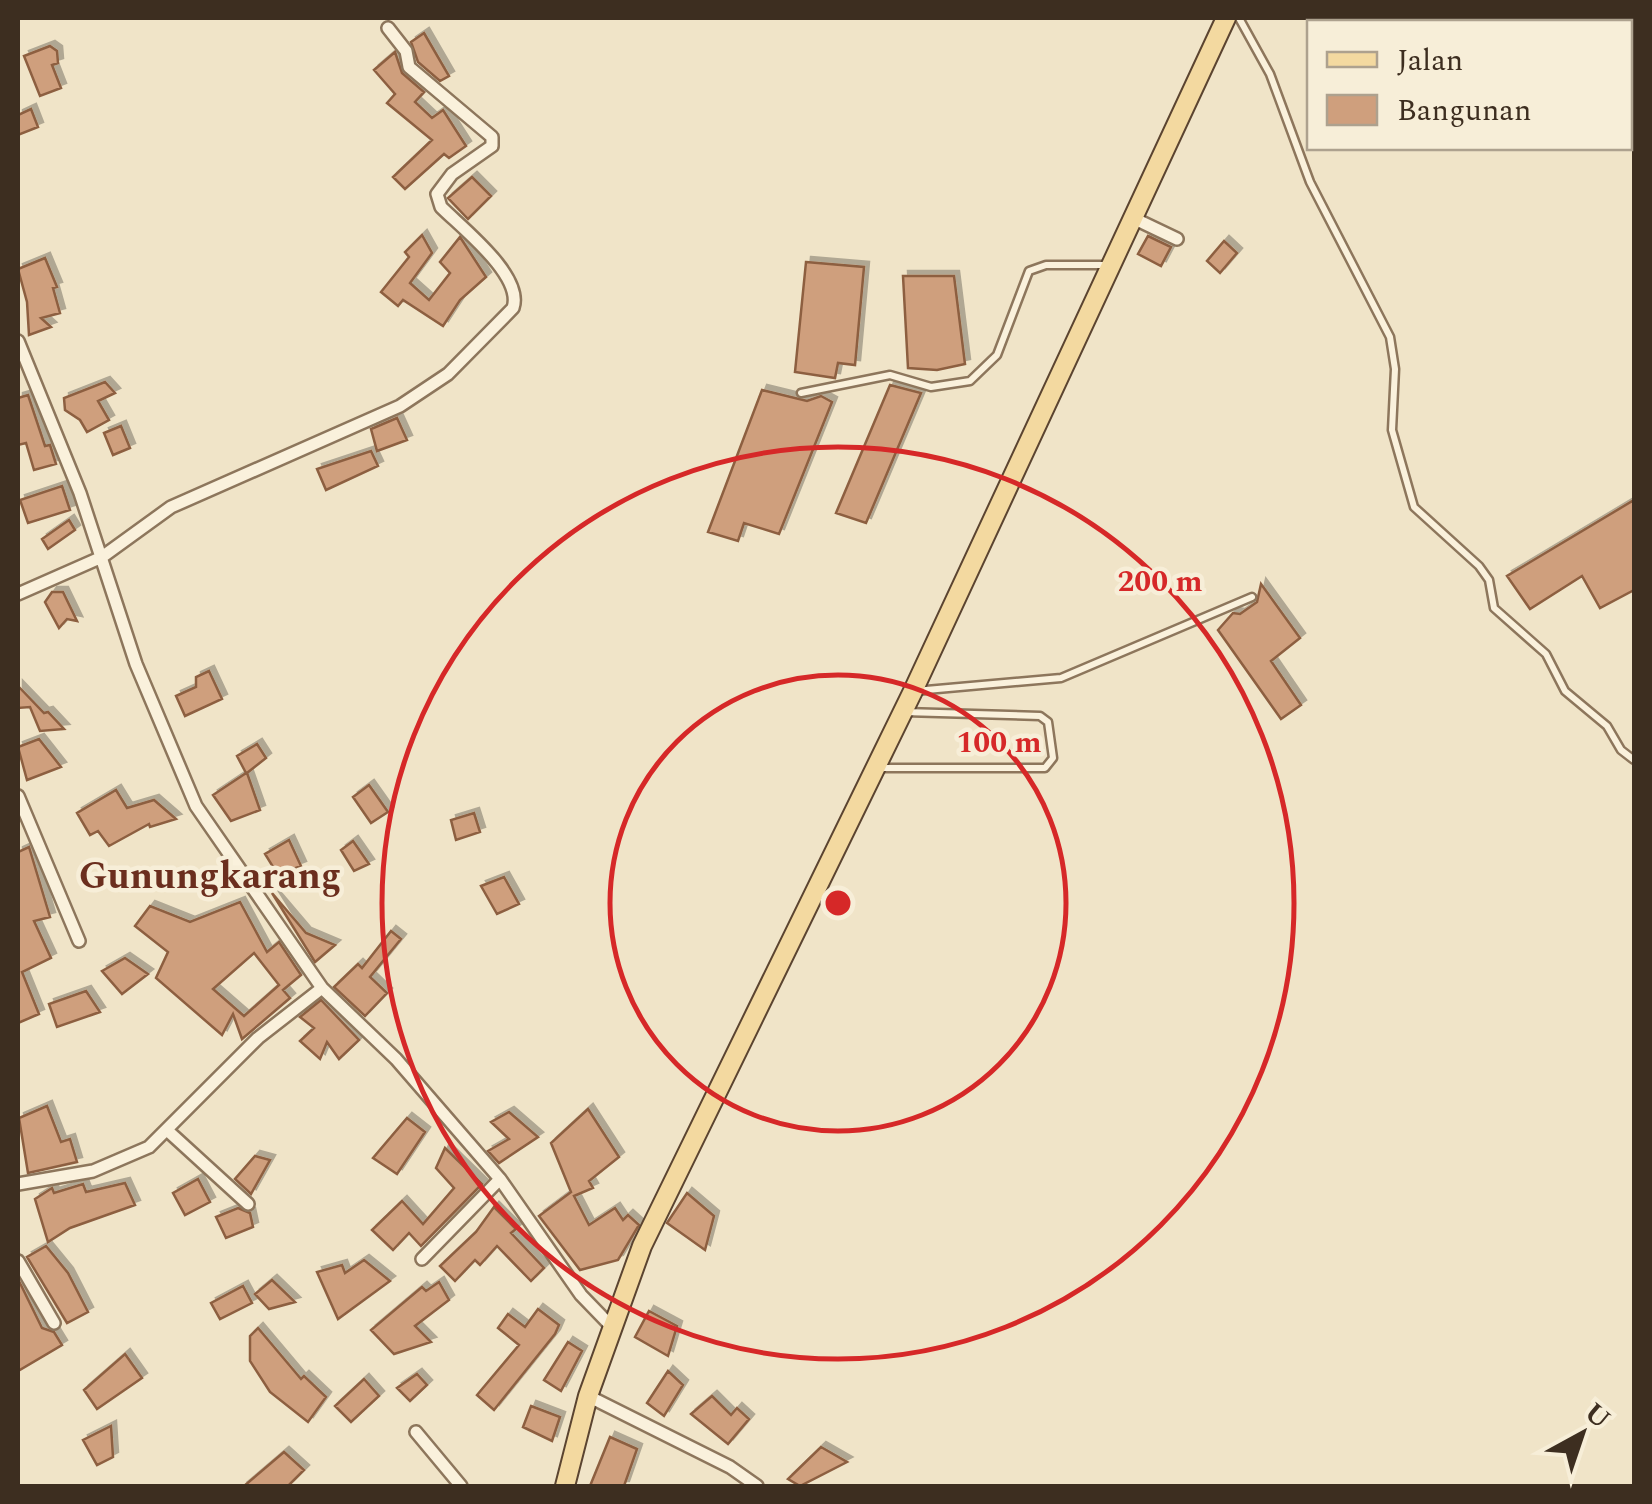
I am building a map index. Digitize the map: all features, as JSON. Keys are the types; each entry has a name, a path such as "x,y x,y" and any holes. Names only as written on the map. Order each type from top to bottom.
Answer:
{"main road":[{"path":"566,1486 588,1396 642,1246 913,691 1226,18"}],"street":[{"path":"18,594 102,556 171,507 358,428 427,390 478,347 513,308 516,297 510,280 441,207 437,194 452,174 492,146 492,137 409,67 406,51 388,28"},
{"path":"1133,218 1177,238"},
{"path":"18,341 102,556 136,664 196,806 322,988 396,1059 500,1179 575,1287 611,1326"},
{"path":"18,796 79,942"},
{"path":"18,1184 110,1165 149,1147 258,1038 322,988"},
{"path":"168,1132 248,1204"},
{"path":"422,1258 500,1179"},
{"path":"18,1261 54,1323"},
{"path":"588,1396 730,1467 757,1486"},
{"path":"416,1432 462,1486"}],"lane":[{"path":"1239,18 1270,74 1310,182 1390,337 1395,369 1392,430 1414,507 1479,566 1488,580 1495,609 1546,654 1565,691 1608,728 1621,750 1634,760"},
{"path":"801,393 890,375 933,387 970,381 997,356 1029,271 1046,265 1111,265"},
{"path":"913,691 1061,678 1252,597"},
{"path":"876,768 1045,768 1054,758 1048,722 1040,716 903,712"}],"building":[{"path":"424,33 449,76 440,81 418,62 411,42"},
{"path":"50,46 57,51 58,63 52,65 61,88 40,96 24,56"},
{"path":"395,52 402,73 424,92 415,102 432,118 443,110 466,146 449,158 444,154 405,189 393,177 432,140 387,103 395,94 374,70"},
{"path":"31,109 38,127 18,135 18,115"},
{"path":"472,177 491,196 468,219 448,198"},
{"path":"422,235 432,253 410,283 429,300 450,273 440,262 460,237 486,277 460,300 443,326 403,300 398,306 381,292 409,257 405,252"},
{"path":"1148,236 1171,247 1161,266 1138,254"},
{"path":"1224,241 1237,253 1220,273 1207,261"},
{"path":"45,258 57,287 53,288 60,313 41,318 51,327 29,335 27,302 18,269"},
{"path":"806,262 864,267 855,365 838,363 835,378 795,372"},
{"path":"903,276 954,276 965,364 937,370 908,368"},
{"path":"105,382 115,393 98,401 109,420 87,432 80,420 65,410 64,398"},
{"path":"890,385 921,393 866,523 836,513"},
{"path":"762,390 807,401 821,396 832,402 779,534 744,523 738,541 708,532"},
{"path":"28,395 45,446 50,445 56,464 34,470 26,443 18,445 18,398"},
{"path":"397,418 407,440 377,451 371,429"},
{"path":"121,426 130,448 113,455 104,433"},
{"path":"371,451 378,466 326,490 317,469"},
{"path":"62,486 70,510 28,523 20,500"},
{"path":"1634,500 1634,590 1600,608 1582,576 1530,609 1507,576"},
{"path":"69,520 75,530 48,549 42,539"},
{"path":"1261,584 1300,638 1271,661 1301,705 1281,719 1218,630 1233,613 1240,614 1257,602"},
{"path":"52,592 63,592 77,621 67,619 59,628 45,602"},
{"path":"209,671 222,699 185,716 176,696 196,687 196,677"},
{"path":"18,686 64,729 40,731 30,707 18,708"},
{"path":"39,739 61,767 27,780 18,747"},
{"path":"257,744 266,758 247,773 260,810 231,821 213,795 246,773 237,756"},
{"path":"369,785 388,812 371,823 353,797"},
{"path":"116,790 127,808 154,800 176,819 150,827 149,824 109,846 98,831 90,835 77,813"},
{"path":"474,813 480,832 456,840 451,820"},
{"path":"289,840 301,866 278,875 265,854"},
{"path":"353,841 369,864 354,871 341,850"},
{"path":"29,847 50,917 34,921 51,958 22,972 39,1014 18,1023 18,852"},
{"path":"504,877 519,904 497,914 481,886"},
{"path":"272,893 306,933 335,945 315,962"},
{"path":"240,902 267,952 279,942 301,975 283,990 290,998 242,1039 233,1014 222,1035 156,978 168,952 135,926 150,906 190,922","holes":["254,953 279,985 244,1016 213,989"]},
{"path":"391,931 401,939 370,977 387,993 365,1016 334,987 358,964 362,968"},
{"path":"125,958 148,974 122,994 102,971"},
{"path":"86,991 100,1012 57,1027 49,1004"},
{"path":"321,1000 359,1040 339,1059 327,1042 320,1059 300,1041 314,1028 300,1017"},
{"path":"47,1106 61,1142 70,1139 77,1162 28,1173 19,1118"},
{"path":"588,1109 619,1157 589,1181 593,1188 574,1196 589,1225 615,1208 623,1220 628,1215 639,1225 618,1260 580,1270 539,1216 571,1192 551,1143"},
{"path":"509,1112 538,1137 499,1163 488,1151 509,1139 491,1122"},
{"path":"407,1118 425,1132 397,1174 373,1158"},
{"path":"445,1148 482,1184 421,1246 409,1233 393,1250 372,1230 402,1201 423,1224 454,1188 436,1168"},
{"path":"255,1156 270,1160 251,1194 235,1179"},
{"path":"198,1179 210,1202 185,1215 173,1193"},
{"path":"125,1183 135,1205 70,1228 48,1242 35,1199 52,1188 54,1193 83,1184 86,1192"},
{"path":"687,1193 714,1216 705,1250 667,1223"},
{"path":"494,1207 516,1229 511,1233 544,1268 531,1281 497,1246 480,1265 475,1260 455,1281 440,1266 476,1232"},
{"path":"238,1208 250,1213 253,1227 226,1238 216,1217"},
{"path":"46,1246 68,1273 88,1312 67,1323 27,1257"},
{"path":"364,1260 390,1281 338,1319 317,1272 342,1265 345,1273"},
{"path":"18,1279 42,1328 54,1332 62,1345 18,1371"},
{"path":"272,1280 295,1302 269,1309 255,1294"},
{"path":"439,1282 449,1300 415,1326 431,1342 394,1354 371,1330 422,1287 426,1291"},
{"path":"243,1286 252,1303 220,1319 211,1303"},
{"path":"538,1309 559,1325 494,1410 477,1395 519,1345 498,1328 508,1314 525,1327"},
{"path":"649,1311 677,1326 668,1356 635,1337"},
{"path":"258,1328 301,1379 304,1376 326,1397 308,1422 270,1392 250,1361 250,1336"},
{"path":"568,1342 582,1351 561,1391 544,1380"},
{"path":"125,1354 142,1378 97,1409 84,1390"},
{"path":"668,1371 683,1385 664,1416 647,1403"},
{"path":"417,1374 427,1385 410,1401 397,1388"},
{"path":"364,1379 379,1396 351,1422 335,1406"},
{"path":"712,1396 731,1415 737,1408 749,1419 728,1444 691,1414"},
{"path":"531,1406 560,1417 552,1441 523,1427"},
{"path":"111,1426 113,1457 97,1465 83,1440"},
{"path":"610,1437 637,1449 624,1486 590,1486"},
{"path":"821,1447 847,1462 800,1486 788,1479"},
{"path":"284,1452 304,1470 288,1486 244,1486"}],"district":[{"name":"Gunungkarang","path":"210,877"}]}
